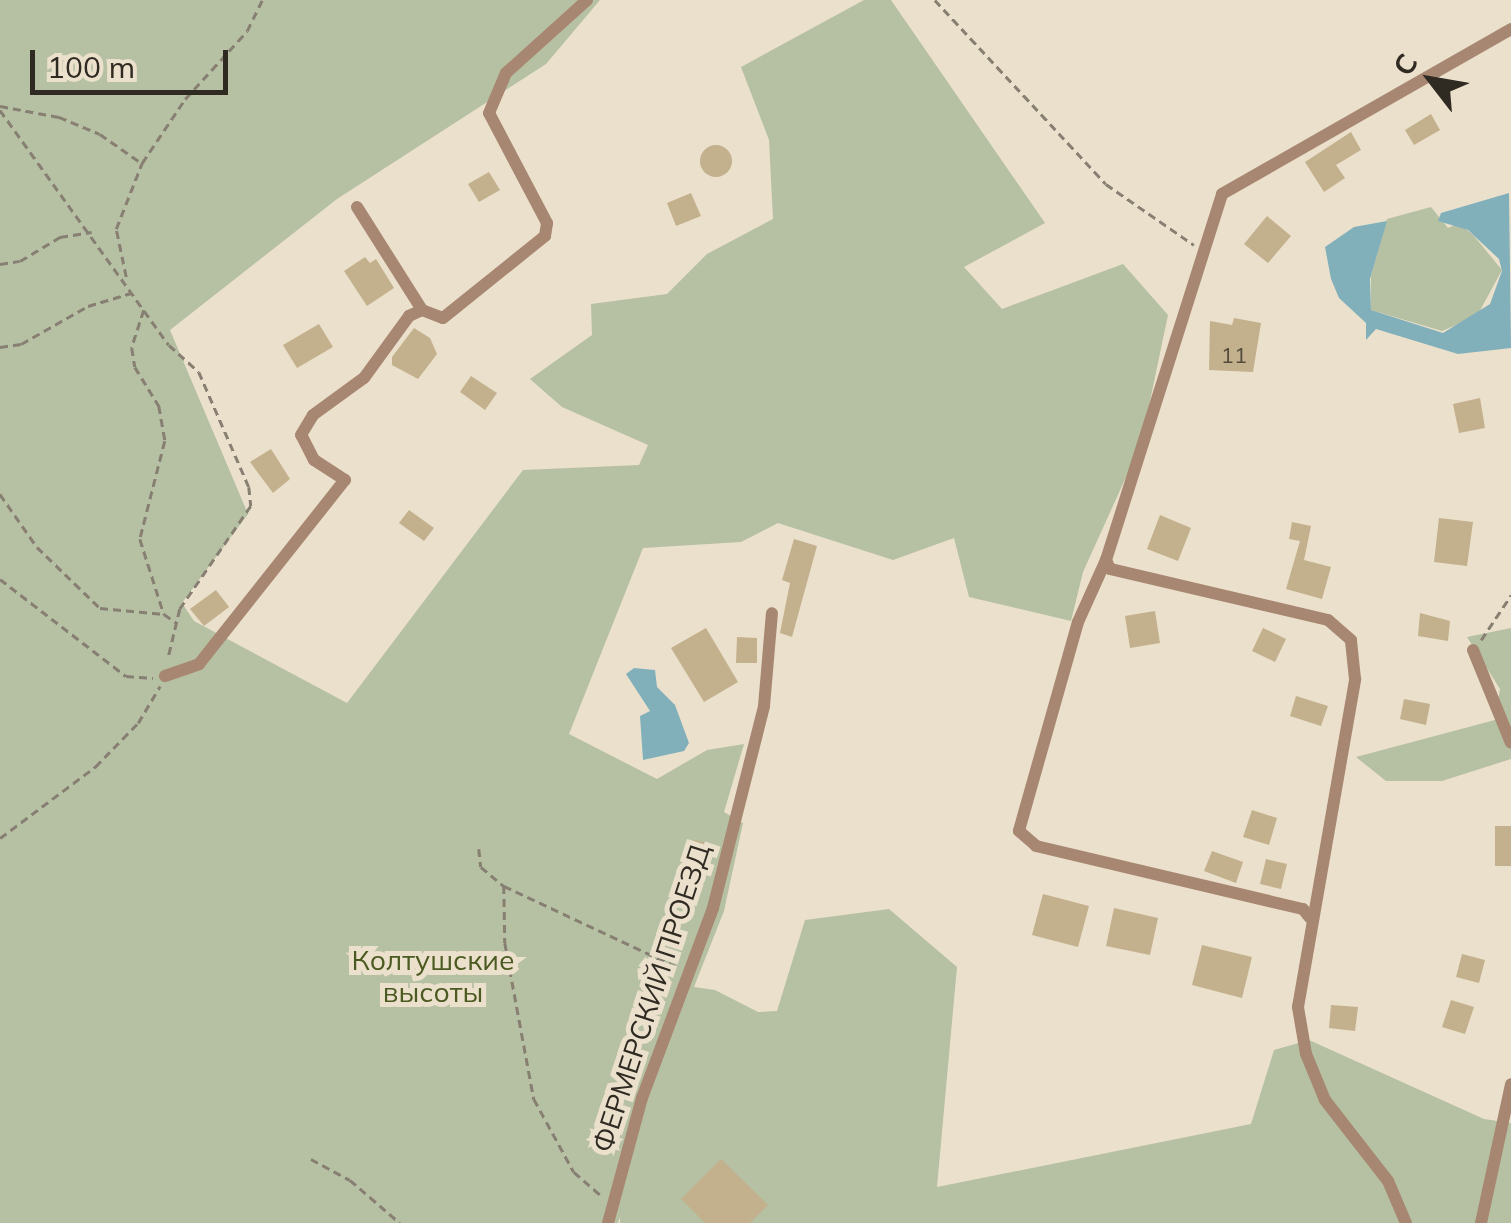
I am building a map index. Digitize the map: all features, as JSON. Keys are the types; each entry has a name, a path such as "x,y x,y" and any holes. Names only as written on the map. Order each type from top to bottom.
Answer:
{"street":[{"path":"357,207 422,310 443,318 545,236 547,223 490,113 506,73 587,0"},
{"path":"1310,918 1303,909 1036,846 1019,830 1078,622 1106,560 1199,248 1222,194 1511,29"},
{"path":"164,676 199,664 345,480 314,460 301,435 314,416 364,378 409,316 422,310"},
{"path":"1106,560 1110,568 1328,620 1351,640 1356,679 1298,987 1306,1054 1325,1100 1388,1181 1406,1223"},
{"name":"ФЕРМЕРСКИЙ ПРОЕЗД","path":"608,1223 642,1098 714,908 764,706 772,613"},
{"path":"1473,650 1511,743"},
{"path":"1481,1223 1508,1113 1511,1084"}],"path":[{"path":"139,300 119,264 116,230 142,164 185,99 248,31 262,0"},
{"path":"935,0 1106,184 1199,248"},
{"path":"0,108 59,118 100,134 142,164"},
{"path":"0,108 94,232 169,344 199,372 249,487 251,506 177,623 164,676 138,723 95,766 0,838"},
{"path":"0,264 20,261 60,236 94,232"},
{"path":"0,347 21,344 88,306 134,292"},
{"path":"145,308 132,348 135,367 159,406 164,441 140,538 164,614"},
{"path":"0,494 37,548 100,608 164,614 177,623"},
{"path":"0,579 126,676 164,676"},
{"path":"1473,650 1511,596"},
{"path":"479,849 481,867 504,886 690,972"},
{"path":"504,886 504,944 534,1099 574,1172 613,1203"},
{"path":"311,1159 379,1201 400,1223"}],"green space":[{"name":"Колтушские высоты","path":"0,0 600,0 546,64 337,199 170,330 248,514 182,603 194,621 347,703 523,470 639,465 648,445 562,407 530,379 592,335 591,304 667,294 707,254 773,219 769,140 741,67 864,0 891,0 1045,223 964,267 1002,309 1123,264 1168,315 1141,444 1083,572 1071,621 969,597 954,538 893,560 778,523 741,542 643,548 569,734 657,779 707,750 744,744 724,812 743,823 724,911 694,987 715,990 758,1012 777,1011 805,920 889,909 957,967 937,1187 1251,1124 1274,1050 1309,1040 1484,1119 1511,1123 1511,1223 620,1223 620,1217 618,1223 0,1223"},
{"path":"1431,207 1448,228 1459,223 1474,236 1502,270 1477,316 1442,331 1371,310 1371,276 1387,219"},
{"path":"1511,628 1511,759 1442,781 1386,781 1356,757 1495,720 1500,689 1467,637"}],"water":[{"path":"1509,193 1511,348 1458,354 1376,329 1366,340 1366,323 1339,298 1325,247 1354,227 1387,221 1370,279 1371,310 1443,333 1490,304 1502,271 1499,259 1468,230 1438,221 1441,213"},
{"path":"634,668 655,670 657,687 675,705 689,743 684,751 643,760 640,716 650,711 626,674"}],"building":[{"path":"1431,114 1440,130 1414,145 1405,130"},
{"path":"1351,132 1361,150 1336,165 1345,178 1324,192 1305,162"},
{"path":"716,145 727,150 732,161 727,172 716,177 705,172 700,161 705,150"},
{"path":"489,172 500,190 479,202 468,184"},
{"path":"691,193 701,216 676,226 667,203"},
{"path":"1267,216 1291,236 1268,263 1244,244"},
{"path":"365,257 370,263 376,259 394,288 367,306 344,271"},
{"path":"1234,318 1261,323 1253,372 1209,370 1210,321 1232,325"},
{"path":"319,324 333,347 297,368 283,345"},
{"path":"414,328 430,338 437,354 418,379 392,365 392,357"},
{"path":"471,376 497,393 485,410 460,392"},
{"path":"1480,398 1485,428 1459,433 1453,404"},
{"path":"271,449 290,479 273,493 250,462"},
{"path":"409,510 434,528 424,541 399,523"},
{"path":"1160,515 1191,528 1178,561 1147,549"},
{"path":"1439,518 1473,522 1467,566 1434,562"},
{"path":"1292,522 1311,526 1304,560 1331,567 1322,599 1286,589 1300,541 1289,539"},
{"path":"794,539 817,546 792,637 780,633 790,583 782,580"},
{"path":"216,590 229,607 204,626 190,609"},
{"path":"1155,611 1160,643 1130,648 1125,616"},
{"path":"1420,613 1450,621 1448,641 1418,636"},
{"path":"706,628 738,682 704,702 671,648"},
{"path":"1263,628 1286,639 1275,662 1252,651"},
{"path":"737,637 757,638 757,663 736,663"},
{"path":"1296,696 1328,706 1321,726 1290,716"},
{"path":"1404,699 1430,704 1426,725 1400,719"},
{"path":"1252,810 1277,818 1269,845 1243,837"},
{"path":"1495,826 1511,826 1511,866 1495,866"},
{"path":"694,840 712,844 704,878 686,875"},
{"path":"1212,851 1243,862 1236,883 1204,871"},
{"path":"1266,859 1287,864 1281,889 1260,884"},
{"path":"1043,894 1089,906 1078,947 1032,935"},
{"path":"1114,908 1158,918 1150,955 1106,946"},
{"path":"1202,945 1252,957 1242,998 1192,985"},
{"path":"1462,954 1485,960 1479,983 1456,977"},
{"path":"1451,1000 1474,1007 1465,1034 1442,1027"},
{"path":"1331,1005 1358,1007 1355,1031 1329,1028"},
{"path":"721,1159 768,1205 750,1223 705,1223 681,1199"}]}
